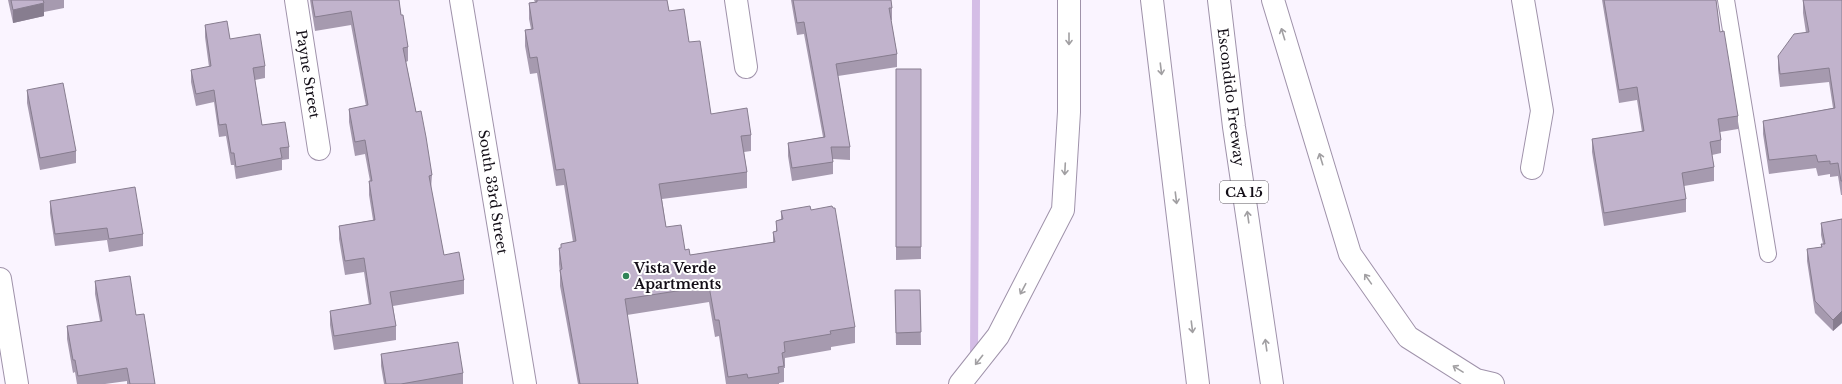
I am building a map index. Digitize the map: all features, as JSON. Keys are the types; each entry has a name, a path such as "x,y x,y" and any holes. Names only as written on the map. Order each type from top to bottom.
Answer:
{"main road":[{"name":"Payne Street","path":"296,0 319,149"},
{"name":"South 33rd Street","path":"461,0 525,384"},
{"path":"736,0 746,67"},
{"path":"960,384 998,336 1063,210 1069,112 1069,0"},
{"path":"1152,0 1198,384"},
{"name":"Escondido Freeway","path":"1219,0 1234,127 1272,384"},
{"path":"1273,0 1350,254 1408,337 1476,380 1493,384"},
{"path":"1523,0 1542,111 1532,168"},
{"path":"0,280 3,318 17,384"}],"lane":[{"path":"1726,0 1768,254"}],"building":[{"path":"11,0 43,0 44,3 13,10"},
{"path":"312,0 399,0 408,47 403,48 416,112 421,111 432,175 429,176 444,255 459,252 464,280 390,292 396,326 334,336 330,311 371,304 364,258 345,261 339,226 375,220 369,181 372,181 365,140 355,142 349,109 368,105 351,11 315,17"},
{"path":"537,0 667,0 669,11 684,9 689,42 700,41 711,114 747,108 751,135 741,136 747,172 659,184 666,227 681,225 685,250 689,249 690,255 775,242 773,232 777,231 776,221 783,219 781,211 810,206 811,210 832,206 835,208 855,327 830,331 831,334 784,342 785,352 782,353 784,366 778,367 779,373 748,378 747,374 728,377 719,320 715,320 709,286 625,299 638,384 580,384 560,270 562,269 559,248 561,248 561,244 576,241 564,169 556,170 537,57 530,58 525,30 533,29 529,3 537,2"},
{"path":"793,0 891,0 892,8 889,8 897,54 836,64 850,147 831,147 833,162 792,168 788,143 825,137 804,22 797,23"},
{"path":"1604,0 1716,0 1720,32 1724,31 1738,116 1718,119 1721,140 1710,142 1714,167 1682,173 1686,199 1604,213 1592,139 1644,131 1637,87 1619,90"},
{"path":"1803,0 1842,0 1842,181 1838,163 1830,164 1830,161 1818,162 1816,155 1769,160 1763,121 1835,108 1829,68 1780,74 1778,56 1794,34 1809,32"},
{"path":"227,21 230,39 260,34 265,66 253,68 262,125 285,122 289,147 280,148 282,158 236,167 234,153 231,153 226,124 219,125 214,90 196,94 191,70 211,66 205,25"},
{"path":"896,69 921,69 921,247 896,247"},
{"path":"63,83 76,151 40,158 27,90"},
{"path":"135,187 143,234 109,239 107,228 55,234 50,201"},
{"path":"1842,219 1842,311 1833,320 1815,301 1807,249 1822,247 1821,244 1825,244 1821,223"},
{"path":"130,276 136,315 144,314 155,384 130,384 127,368 78,376 75,360 73,360 67,326 102,321 95,281"},
{"path":"895,290 920,290 921,332 896,333"},
{"path":"458,342 463,373 401,384 386,384 381,354"}],"waterway":[{"path":"974,359 976,0"}],"place":[{"name":"Vista Verde Apartments","path":"626,276"}]}
